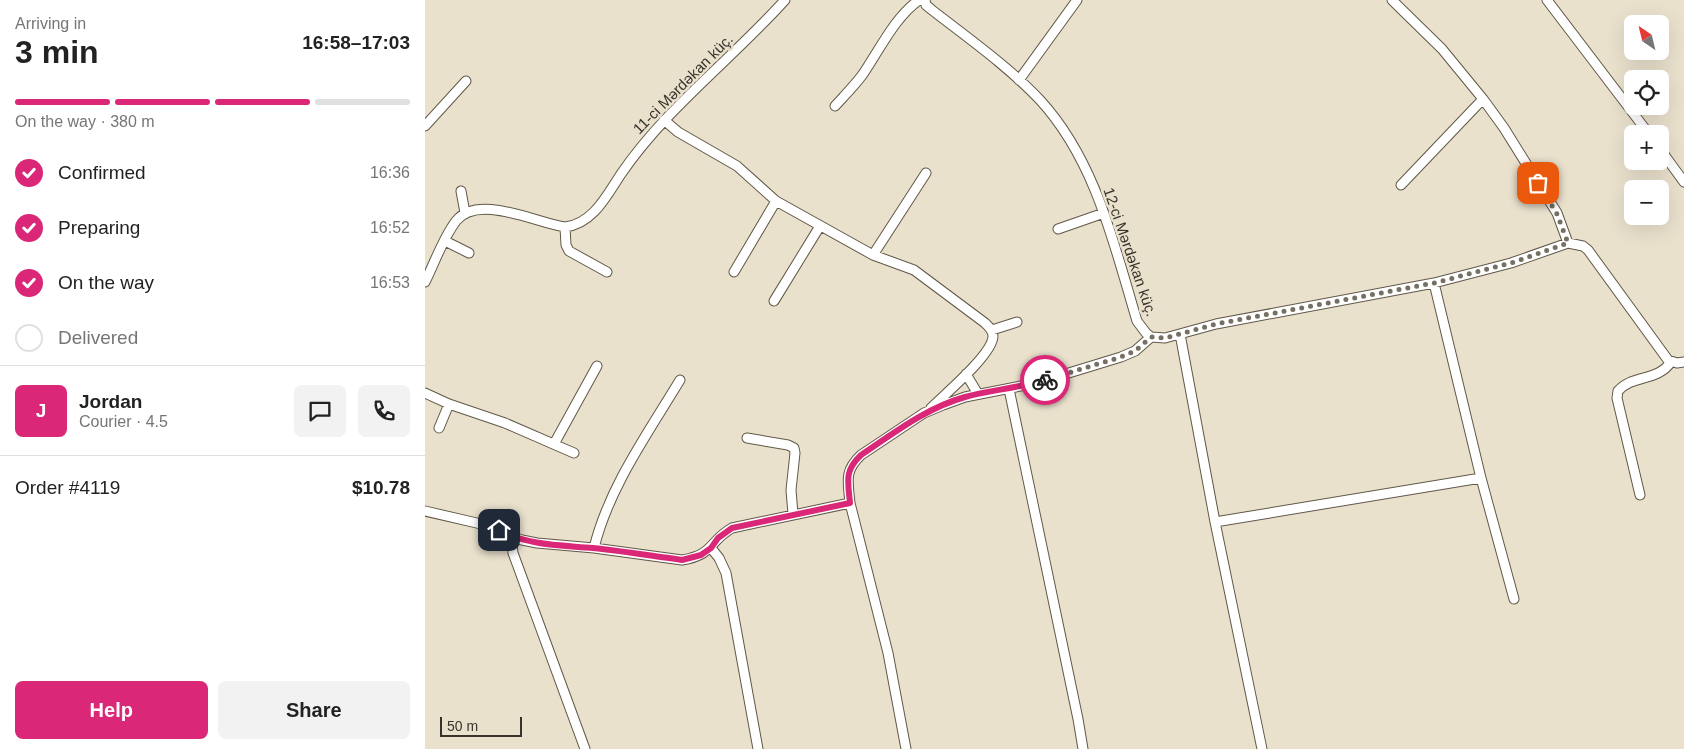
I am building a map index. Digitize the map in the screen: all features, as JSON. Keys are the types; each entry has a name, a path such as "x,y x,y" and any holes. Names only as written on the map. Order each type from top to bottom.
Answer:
{"street":[{"name":"11-ci Mərdəkan küç.","path":"565,227 579,223 593,213 628,163 664,120 720,67 785,0"},
{"path":"835,106 862,75 901,17 919,0"},
{"name":"12-ci Mərdəkan küç.","path":"925,0 932,10 1019,80 1041,102 1067,138 1089,176 1105,213 1137,321 1151,337"},
{"path":"1019,80 1077,0"},
{"path":"1392,0 1442,49 1483,99 1504,128 1557,214 1568,243"},
{"path":"1547,0 1624,95"},
{"path":"425,126 466,81"},
{"path":"1401,185 1483,99"},
{"path":"664,120 678,132 737,166 776,201 873,255 914,270 992,330 993,337 990,346 966,374 924,413"},
{"path":"1669,161 1684,182"},
{"path":"873,255 926,173"},
{"path":"461,191 465,213"},
{"path":"734,272 776,201"},
{"path":"425,282 455,222 465,213 488,208 565,227 566,245 569,251 607,272"},
{"path":"1058,229 1105,213"},
{"path":"774,301 821,226"},
{"path":"445,241 469,253"},
{"path":"905,749 888,653 850,503 848,471 853,462 861,455 924,413 943,404 977,394 1036,383 1121,357 1135,351 1151,337 1165,338 1216,324 1434,283 1511,263 1568,243 1583,246 1588,250 1662,352 1680,365"},
{"path":"1434,283 1481,478 1514,599"},
{"path":"992,330 1017,322"},
{"path":"1180,334 1215,522 1263,749"},
{"path":"1640,496 1617,398 1618,391 1627,384 1680,365"},
{"path":"554,444 597,366"},
{"path":"966,374 977,394"},
{"path":"594,548 599,528 626,470 680,380"},
{"path":"1009,389 1083,749"},
{"path":"425,393 449,404 505,423 574,453"},
{"path":"439,428 449,404"},
{"path":"747,438 788,445 793,448 795,453 791,490 793,514"},
{"path":"1215,522 1481,478"},
{"path":"425,511 481,524 537,544 594,548 682,560 701,555 711,548 718,538 732,528 850,503"},
{"path":"511,536 513,553 585,749"},
{"path":"711,548 719,558 725,573 758,749"}],"way so far":[{"path":"1045,380 1121,357 1141,347 1151,337 1165,338 1216,324 1434,283 1511,263 1568,243 1563,225 1538,183"}],"route":[{"path":"499,530 537,544 594,548 682,560 692,558 701,555 711,548 718,538 732,528 850,503 848,471 853,462 924,413 965,397 1045,380"}]}
